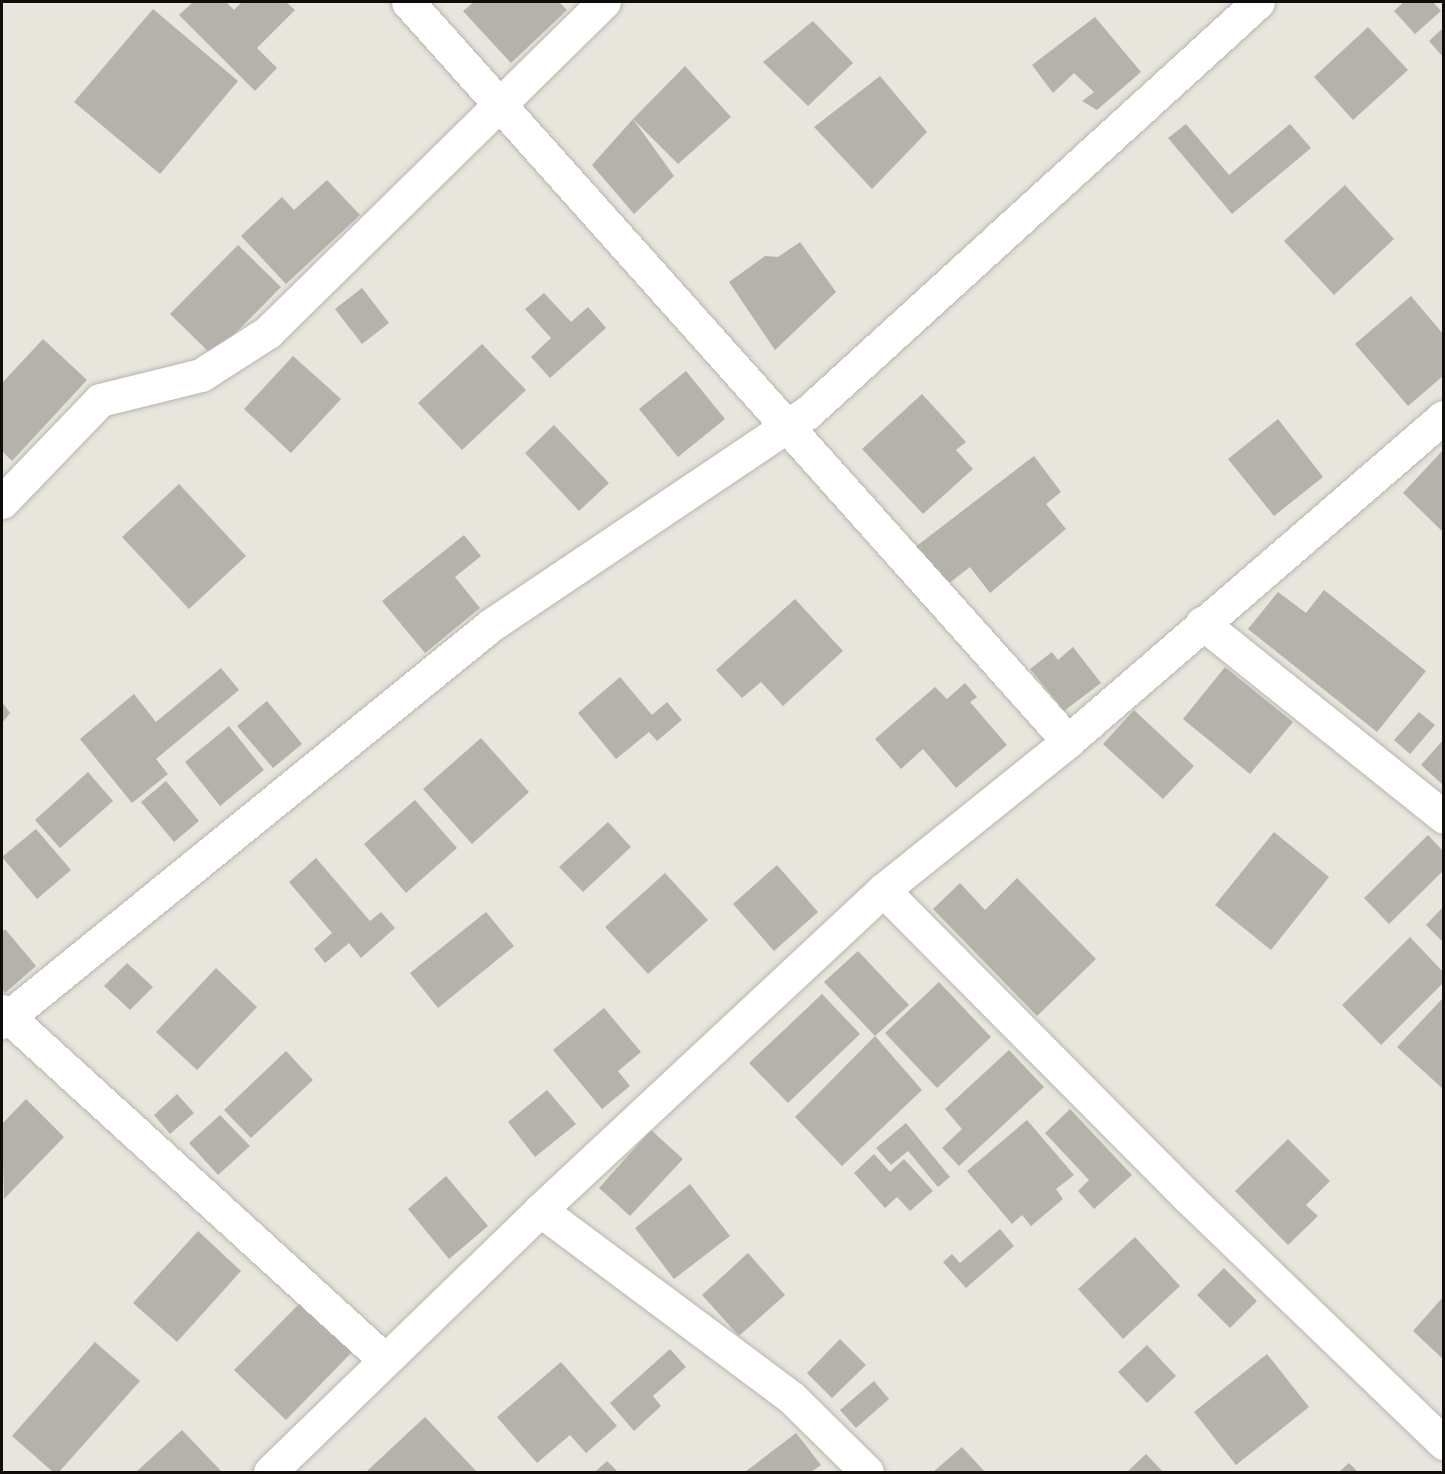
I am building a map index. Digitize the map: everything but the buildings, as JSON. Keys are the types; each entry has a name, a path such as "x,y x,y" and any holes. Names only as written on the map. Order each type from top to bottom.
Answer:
{"street":[{"path":"408,2 790,425 1068,741"},
{"path":"2,502 100,399 201,375 268,332 604,2"},
{"path":"386,1360 3,1017 491,625 790,425 1258,2"},
{"path":"270,1473 540,1210 883,890 1068,741 1443,417"},
{"path":"1202,623 1443,817"},
{"path":"883,890 1189,1198 1443,1443"},
{"path":"540,1210 792,1398 867,1473"}]}
